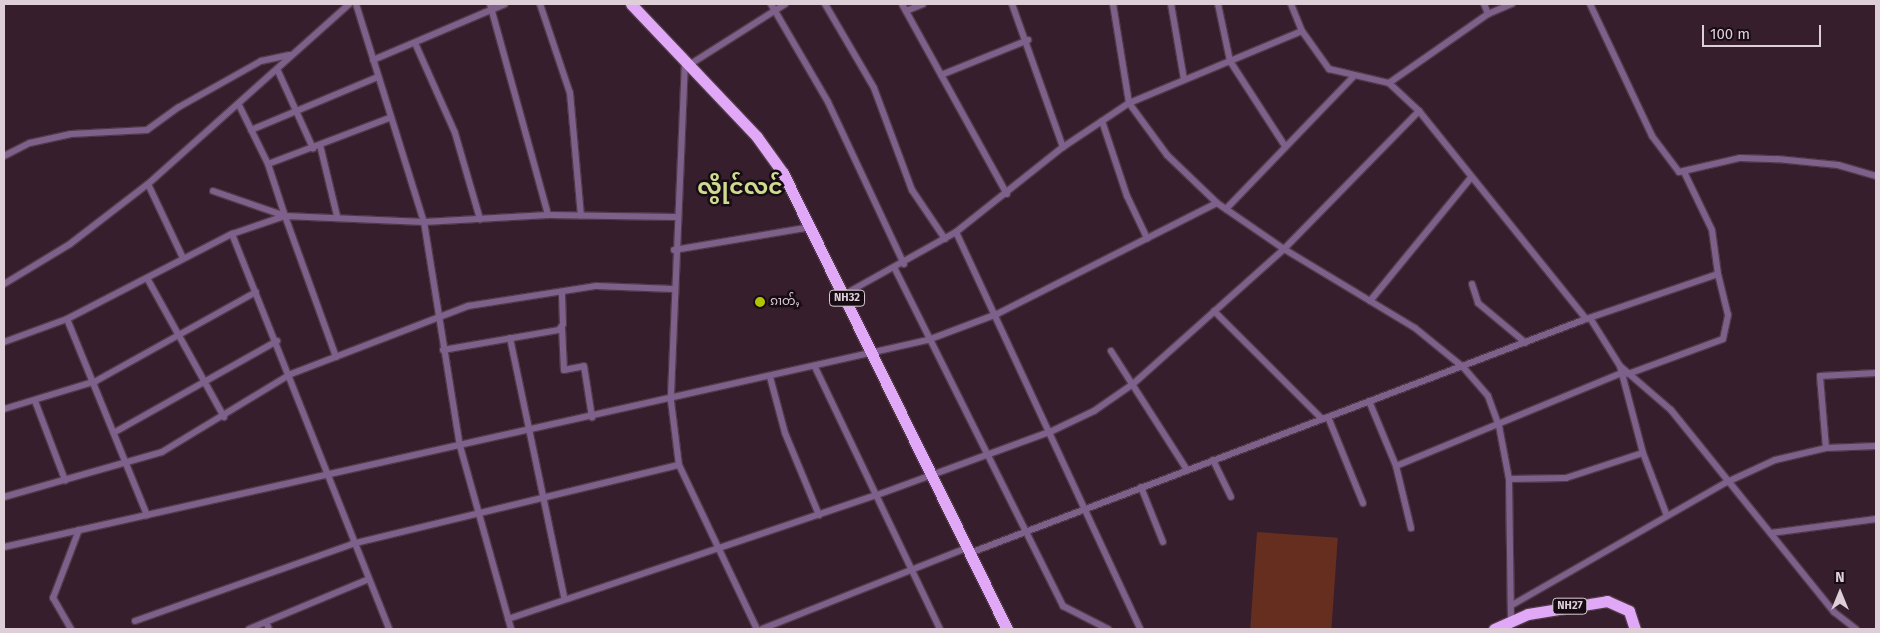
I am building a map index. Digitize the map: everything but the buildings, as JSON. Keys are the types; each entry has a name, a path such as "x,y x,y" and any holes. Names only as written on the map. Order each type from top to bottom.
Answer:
{"highway":[{"name":"NH32","path":"631,4 757,137 783,172 813,227 1007,629"},
{"name":"NH27","path":"1494,629 1511,618 1607,600 1629,611 1635,629"}],"street":[{"path":"4,284 70,244 148,184 278,71 289,55 349,4"},
{"path":"356,4 389,118 424,222 437,318 460,446 475,513 511,629"},
{"path":"373,60 491,7 505,4"},
{"path":"540,4 570,93 581,216"},
{"path":"771,4 828,102 904,264"},
{"path":"757,629 722,549 679,465 670,400 675,217 687,63 785,4"},
{"path":"825,4 874,88 912,190 945,239"},
{"path":"902,4 1007,194"},
{"path":"906,11 923,4"},
{"path":"1012,4 1028,40 1063,147"},
{"path":"1113,4 1129,103 1167,155 1217,203 1284,250 1415,328 1463,367 1488,396 1500,426 1509,479 1511,618"},
{"path":"1171,4 1184,79"},
{"path":"1218,4 1230,61 1285,146"},
{"path":"1291,4 1302,31 1329,69 1353,77 1389,83 1419,111 1470,179 1588,319 1623,371 1671,410 1726,483 1771,533 1834,612 1856,629"},
{"path":"1484,4 1488,14"},
{"path":"1389,83 1488,14 1512,4"},
{"path":"1396,466 1500,426 1623,371 1723,338 1728,316 1718,274 1712,230 1685,174 1652,136 1590,4"},
{"path":"491,7 548,215"},
{"path":"845,294 904,264 956,232 1007,194 1063,147 1129,103 1302,31"},
{"path":"941,75 1028,40"},
{"path":"415,42 455,132 480,219"},
{"path":"4,156 30,143 71,134 147,130 261,60 289,55"},
{"path":"278,71 294,110 313,148"},
{"path":"251,130 294,110 378,77"},
{"path":"1226,209 1353,77"},
{"path":"239,105 268,164 336,357"},
{"path":"508,619 722,549 877,495 931,473 1052,431 1094,411 1133,384 1284,250 1419,111"},
{"path":"268,164 389,118"},
{"path":"1102,121 1127,196 1147,238"},
{"path":"320,145 338,216"},
{"path":"1685,174 1716,162 1758,158 1838,165 1876,176"},
{"path":"1370,301 1470,179"},
{"path":"148,184 184,258"},
{"path":"213,191 285,216"},
{"path":"4,547 328,477 928,340 997,314 1217,203"},
{"path":"4,342 67,319 232,234 285,216 338,216 424,222 548,215 675,217"},
{"path":"674,250 813,227"},
{"path":"956,232 1052,431 1082,508 1140,629"},
{"path":"232,234 290,374 352,544 389,629"},
{"path":"895,269 928,340 1063,606 1108,629"},
{"path":"762,629 911,571 1024,531 1588,319 1718,274"},
{"path":"147,278 179,334 202,382 224,417"},
{"path":"1472,284 1478,303 1526,343"},
{"path":"4,497 162,452 224,417 290,374 468,306 596,286 673,290"},
{"path":"4,409 36,401 96,381 256,292"},
{"path":"562,292 564,370 584,366 592,417"},
{"path":"1214,311 1325,418 1363,503"},
{"path":"67,319 96,381 147,515"},
{"path":"443,350 562,328"},
{"path":"510,338 564,596"},
{"path":"115,432 277,341"},
{"path":"1111,351 1187,470"},
{"path":"815,367 940,629"},
{"path":"1623,371 1643,453 1667,516"},
{"path":"1826,448 1820,376 1876,374"},
{"path":"770,377 785,433 819,515"},
{"path":"36,401 65,480"},
{"path":"1369,401 1396,466 1411,528"},
{"path":"1512,605 1726,483 1775,460 1826,448 1876,446"},
{"path":"1509,479 1566,478 1643,453"},
{"path":"1213,460 1231,498"},
{"path":"135,621 352,544 679,465"},
{"path":"1141,487 1163,542"},
{"path":"1771,533 1876,519"},
{"path":"71,629 53,598 79,530"},
{"path":"249,629 367,580"},
{"path":"266,622 269,629"}],"shaded area":[{"path":"1257,532 1338,538 1331,629 1250,629"}],"place":[{"name":"ၵၢတ်ႇ","path":"760,302"}],"district":[{"name":"လွိုင်လင်","path":"740,187"}]}
